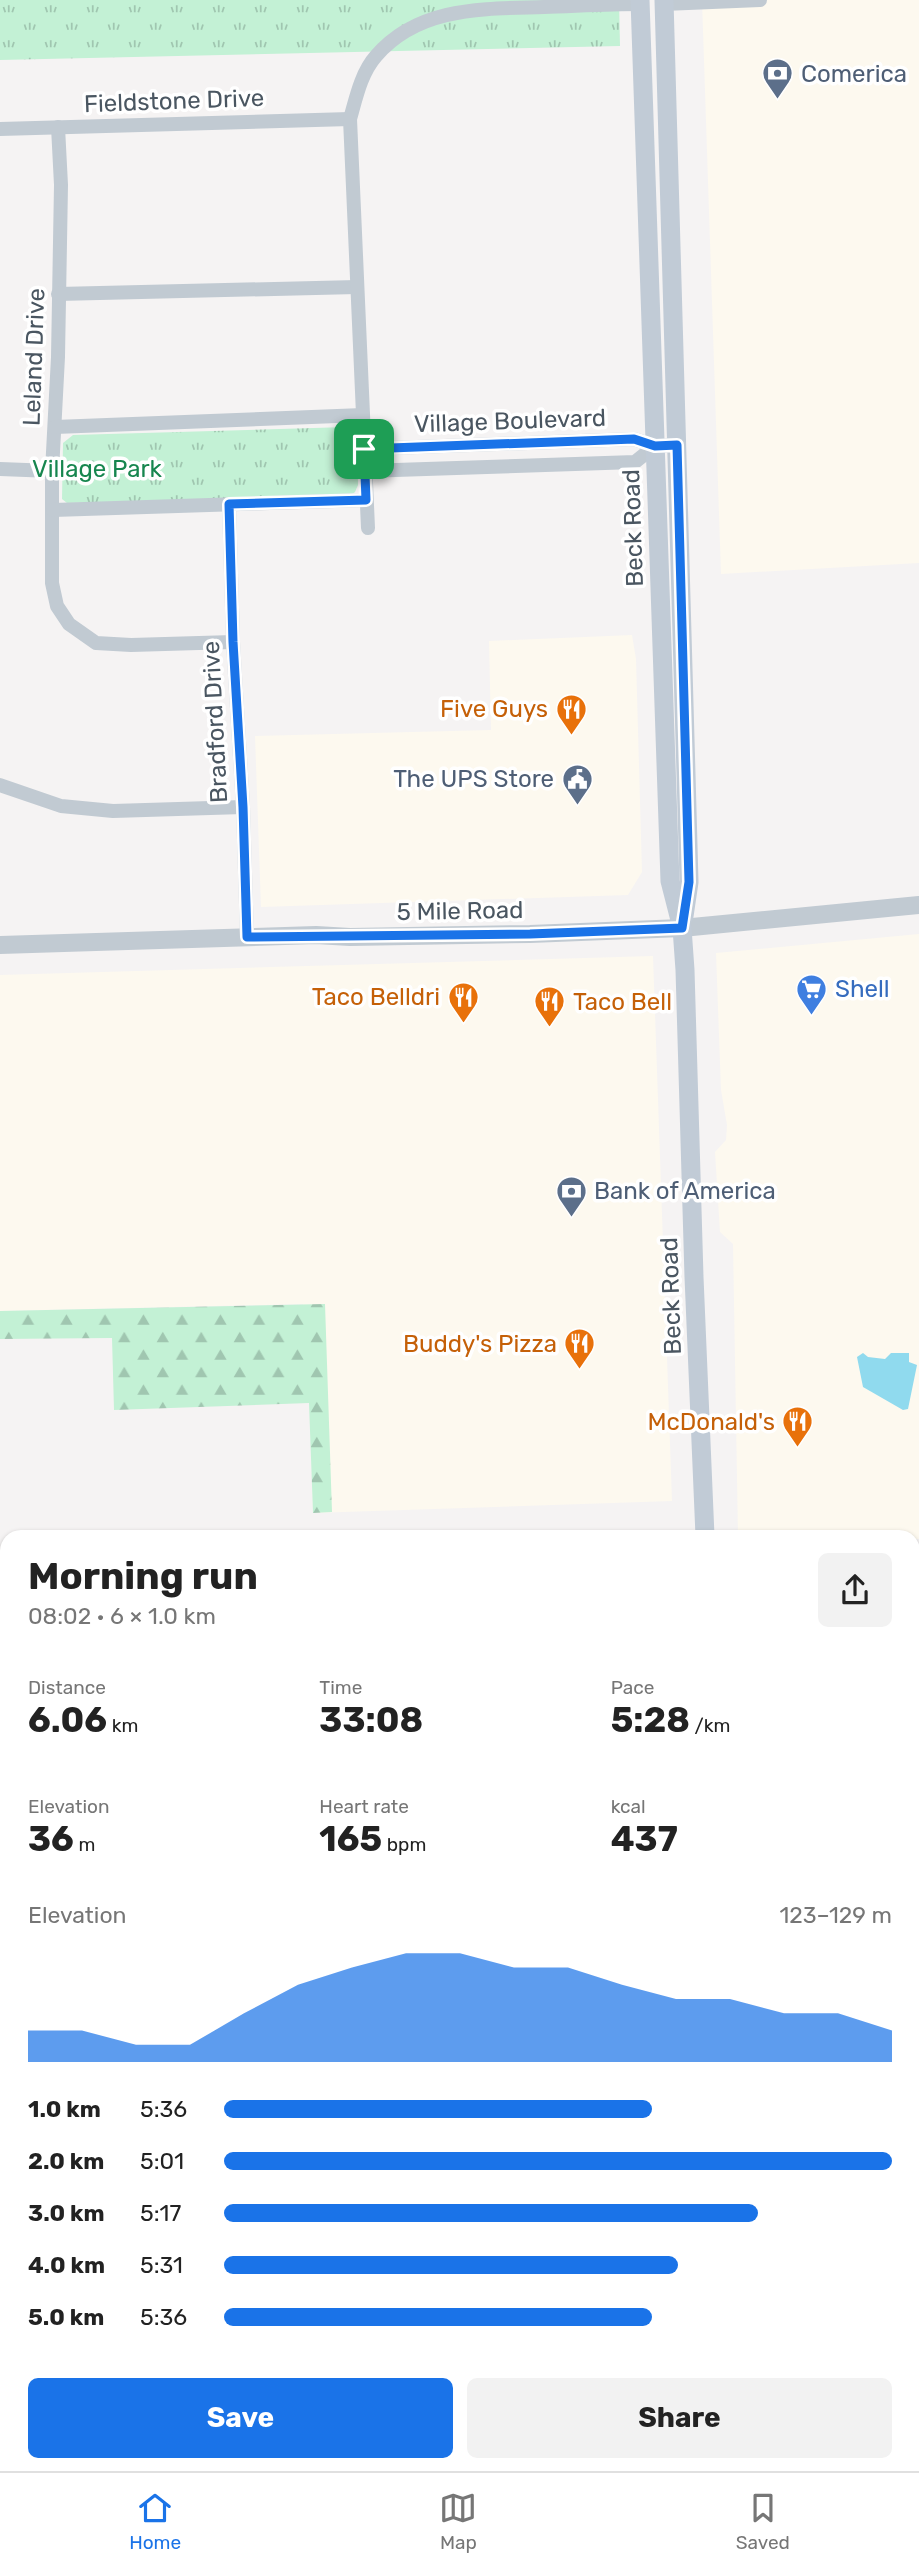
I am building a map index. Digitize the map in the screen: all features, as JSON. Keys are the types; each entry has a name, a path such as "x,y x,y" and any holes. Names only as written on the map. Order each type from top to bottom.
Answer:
{"main road":[{"name":"Beck Road","path":"640,2 670,881 682,928"},
{"name":"Beck Road","path":"664,2 689,882 682,928 705,1530"}],"street":[{"path":"664,2 760,0"},
{"path":"368,528 350,119 362,80 375,57 410,27 436,17 466,9 640,2"},
{"name":"Fieldstone Drive","path":"0,129 350,119"},
{"name":"Leland Drive","path":"58,127 61,185 52,471 52,583 57,606 69,624 96,643 131,645 233,642"},
{"path":"58,294 356,287"},
{"path":"55,426 363,415"},
{"name":"Village Boulevard","path":"364,449 634,439 655,446"},
{"path":"655,446 677,445"},
{"name":"Village Boulevard","path":"365,471 635,462 655,446"},
{"path":"0,469 52,471"},
{"path":"53,510 366,500"},
{"name":"Bradford Drive","path":"229,504 247,937"},
{"path":"1,787 61,806 113,811 243,807"},
{"name":"5 Mile Road","path":"0,945 247,937 530,934 682,928 919,905"}],"shaded area":[{"path":"702,0 919,0 919,563 721,574"},
{"path":"632,635 636,659 642,872 628,895 261,907 255,736 491,730 489,641"},
{"path":"919,934 919,1530 738,1530 733,1244 720,1232 715,1152 726,1140 727,1125 721,1090 716,953"},
{"path":"653,956 672,1501 313,1513 310,1403 303,1304 0,1311 0,975"}],"green space":[{"path":"0,0 619,0 620,46 0,60"},
{"name":"Village Park","path":"347,427 357,435 358,485 350,496 67,503 62,499 63,443 73,435"},
{"path":"325,1304 332,1512 313,1513 309,1403 114,1410 112,1338 0,1339 0,1311"}],"water":[{"path":"863,1353 868,1357 885,1359 891,1353 909,1353 909,1362 917,1365 908,1409 903,1410 863,1387 857,1357"}],"place":[{"name":"Comerica","path":"778,101"},
{"name":"Five Guys","path":"571,736"},
{"name":"The UPS Store","path":"577,806"},
{"name":"Shell","path":"812,1016"},
{"name":"Taco Belldri","path":"463,1024"},
{"name":"Taco Bell","path":"550,1029"},
{"name":"Bank of America","path":"571,1218"},
{"name":"Buddy's Pizza","path":"580,1371"},
{"name":"McDonald's","path":"798,1449"}],"route":[{"path":"634,439 655,446 677,445 689,882 682,928 467,936 247,937 229,504 366,500 364,449 634,439"}]}
